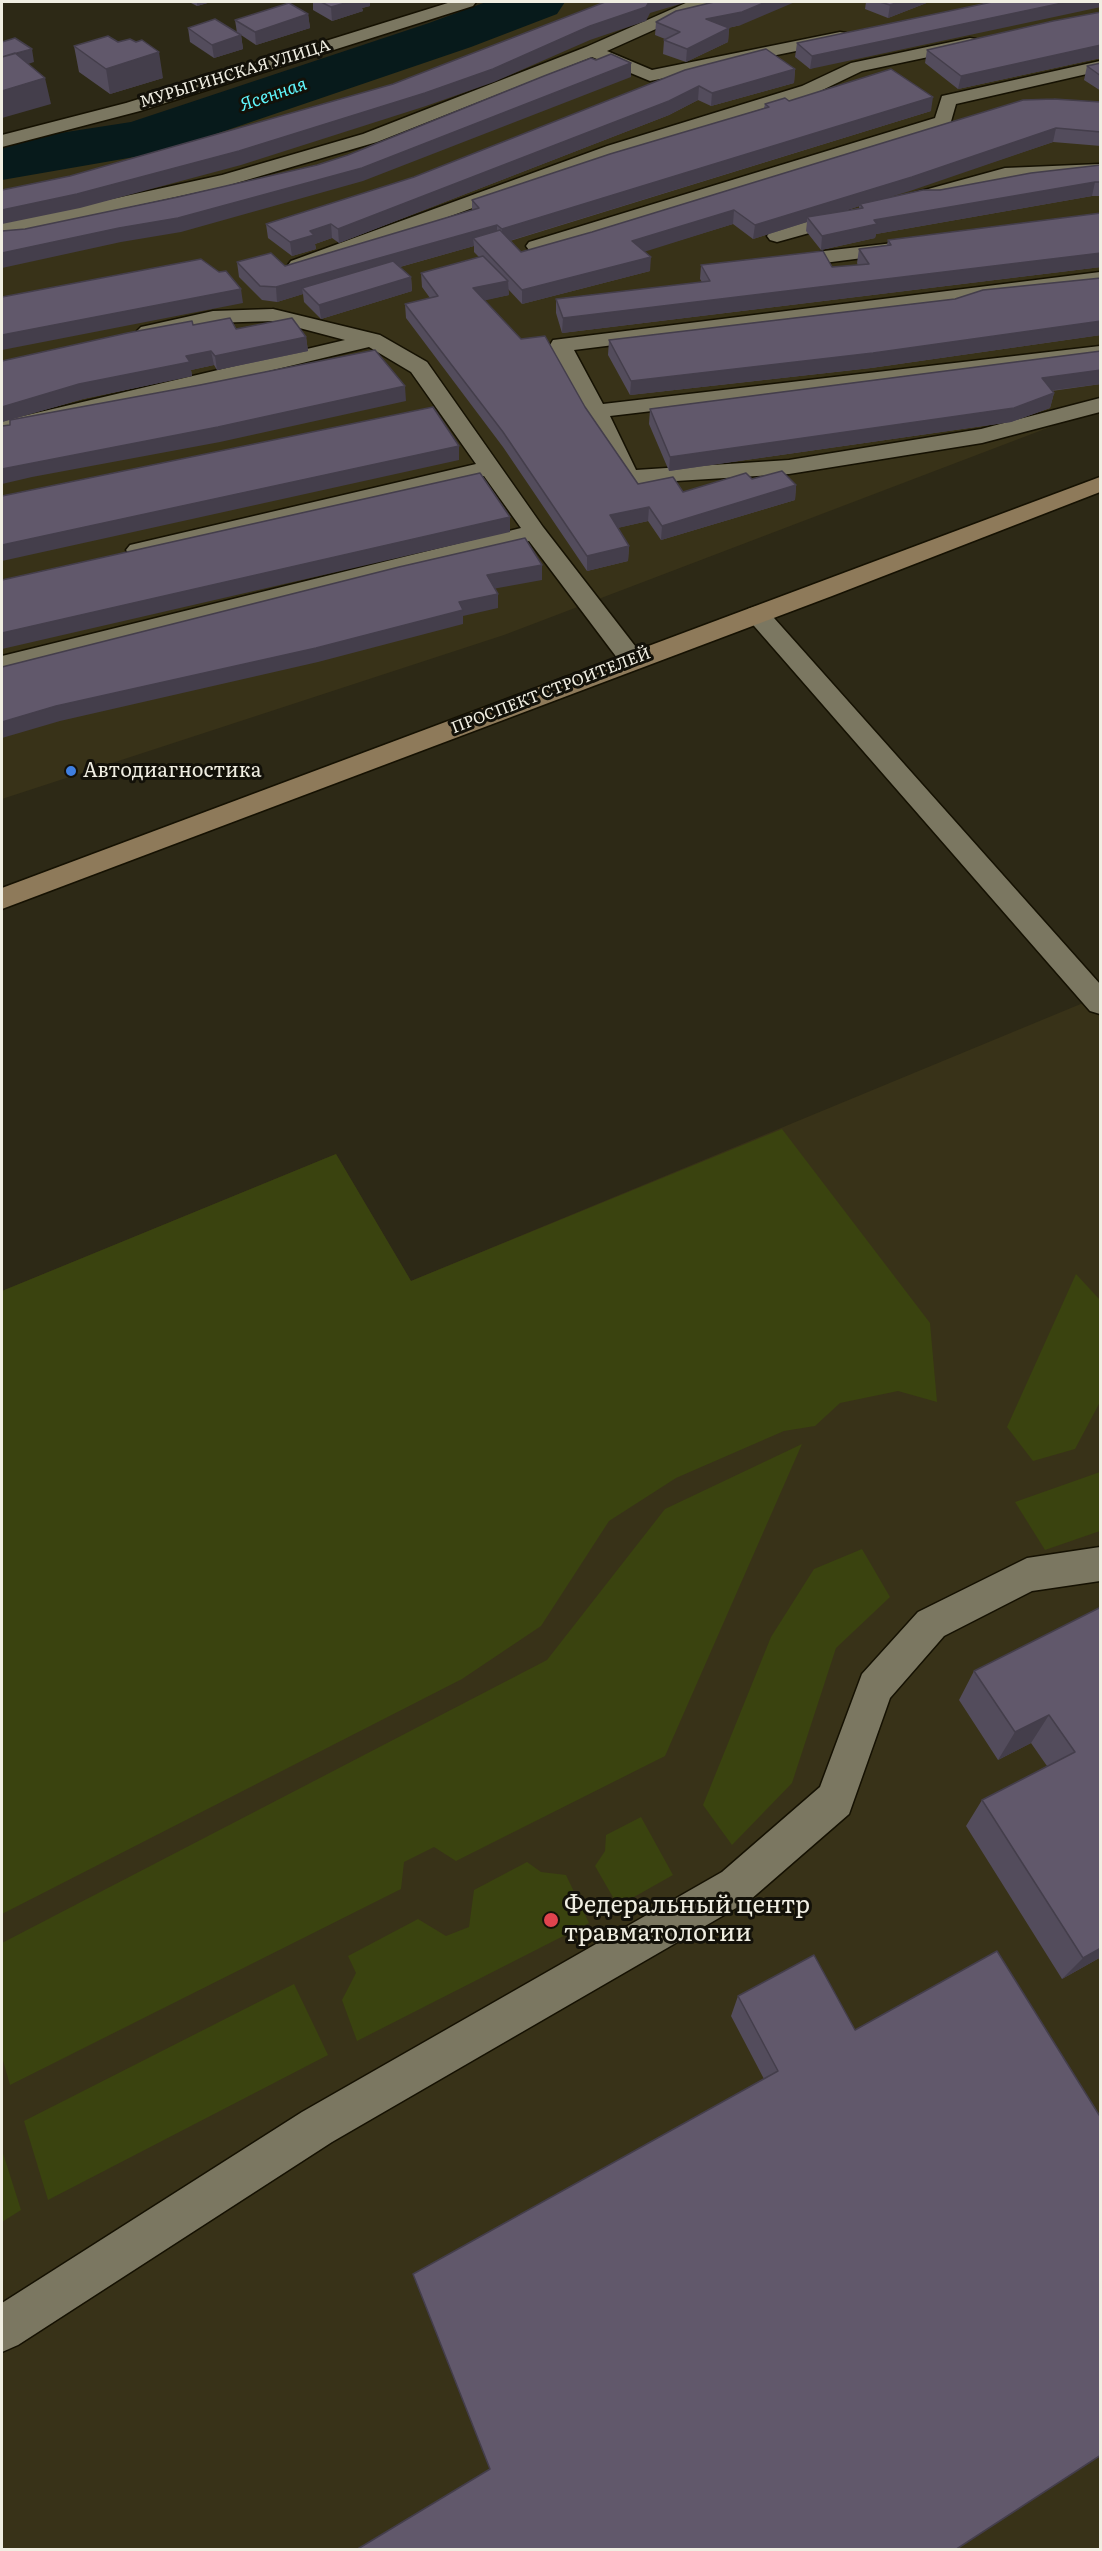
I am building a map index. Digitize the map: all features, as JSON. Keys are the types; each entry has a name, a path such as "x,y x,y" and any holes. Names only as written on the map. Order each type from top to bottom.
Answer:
{"main road":[{"name":"ПРОСПЕКТ СТРОИТЕЛЕЙ","path":"2,899 633,660 823,591 1101,484"}],"street":[{"name":"МУРЫГИНСКАЯ УЛИЦА","path":"2,141 133,107 467,2"},
{"path":"2,229 226,180 370,138 592,51 701,2"},
{"path":"592,51 650,76 860,33"},
{"path":"298,265 614,150 808,90 857,67 984,40"},
{"path":"948,100 1101,66"},
{"path":"948,100 1007,105"},
{"path":"536,246 943,121 948,100"},
{"path":"902,202 1005,174 1101,170"},
{"path":"777,236 868,211"},
{"path":"824,257 916,246"},
{"path":"1101,278 561,345 628,477 789,467 982,436 1101,405"},
{"path":"124,336 213,317 273,315 372,340 418,367 536,532 633,660"},
{"path":"2,428 372,340"},
{"path":"596,411 1101,352"},
{"path":"423,411 447,406"},
{"path":"119,554 490,468"},
{"path":"2,664 536,532"},
{"path":"757,614 1101,1003"},
{"path":"2,2329 317,2127 736,1886 835,1800 875,1687 931,1624 1027,1575 1101,1564"}],"shaded area":[{"path":"561,2 1100,2 1100,408 504,635 2,799 2,176 397,64"},
{"name":"Федеральный центр травматологии","path":"1100,996 1100,2549 2,2550 2,1291 336,1154 411,1281"}],"green space":[{"path":"782,1129 930,1323 937,1402 898,1391 840,1403 815,1426 784,1431 676,1478 609,1521 541,1626 462,1679 2,1914 2,1291 336,1154 411,1281"},
{"path":"1076,1274 1100,1300 1100,1402 1075,1449 1033,1461 1007,1427"},
{"path":"802,1444 665,1756 456,1861 434,1847 404,1862 401,1889 10,2085 2,2057 2,1943 547,1660 665,1509"},
{"path":"1100,1472 1100,1531 1045,1550 1015,1502"},
{"path":"862,1549 890,1597 836,1648 792,1783 732,1845 703,1805 771,1637 814,1569"},
{"path":"641,1817 673,1875 618,1906 595,1866 605,1851 606,1835"},
{"path":"527,1862 541,1872 566,1875 589,1923 357,2041 342,2000 356,1973 348,1956 418,1919 446,1936 469,1927 474,1890"},
{"path":"294,1984 328,2055 48,2200 24,2121"},
{"path":"2,2150 21,2210 2,2222"}],"building":[{"path":"321,2 349,2 331,7"},
{"path":"605,2 649,2 646,7 590,26 493,69 425,93 239,151 77,194 2,210 2,190 70,176 393,84"},
{"path":"714,2 766,2 742,12 706,19 729,28 687,49 664,40 680,32 656,22 676,11"},
{"path":"880,2 899,2 890,5"},
{"path":"992,2 1067,2 812,56 797,43"},
{"path":"289,3 308,14 255,32 235,20"},
{"path":"1101,12 1101,45 961,76 927,50 1053,21"},
{"path":"215,19 241,35 212,45 188,28"},
{"path":"108,36 118,42 130,39 136,42 142,40 159,52 106,69 74,46"},
{"path":"15,38 32,49 2,57 2,42"},
{"path":"766,49 795,69 712,93 699,86 669,101 338,229 331,224 310,231 314,235 290,242 266,224 414,177 685,70"},
{"path":"15,53 45,78 2,91 2,57"},
{"path":"611,54 631,63 362,168 178,218 2,253 2,231 25,229 178,197 317,165 348,155 591,58 596,60"},
{"path":"1101,63 1101,76 1087,66"},
{"path":"891,69 933,97 502,229 497,225 276,287 260,286 237,262 271,253 285,266 479,208 472,200 610,154 769,107 765,104 785,98 789,101"},
{"path":"1023,100 1101,102 1101,132 1056,128 912,177 755,225 734,210 632,241 651,257 522,290 473,238 500,230 521,252"},
{"path":"1101,165 1101,182 874,220 877,224 822,236 807,217 863,208 860,204 923,190 940,190 1031,173"},
{"path":"1101,213 1101,253 563,318 556,299 710,281 701,265 823,251 832,267 869,264 859,249 891,245 888,240"},
{"path":"483,256 508,281 473,288 521,339 545,336 585,407 638,484 673,477 683,492 746,473 752,479 782,471 796,485 662,526 649,507 610,515 629,546 587,556 503,432 405,304 438,296 421,273"},
{"path":"201,259 219,272 226,271 241,289 2,335 2,297"},
{"path":"393,261 411,277 319,305 302,288"},
{"path":"1101,278 1101,321 873,353 631,381 609,340 955,299 983,290"},
{"path":"230,318 236,329 292,318 306,337 215,356 211,351 186,356 190,362 79,384 2,407 2,361 127,333 192,321 193,325"},
{"path":"375,350 405,386 218,427 2,469 2,426 10,425 10,420"},
{"path":"1101,351 1101,370 1042,378 1054,393 1014,408 670,457 650,409"},
{"path":"433,407 459,446 2,545 2,496"},
{"path":"480,473 510,517 2,633 2,580"},
{"path":"525,538 542,565 487,575 498,594 459,602 463,610 316,648 56,706 2,722 2,667 399,567"},
{"path":"1101,1607 1101,1948 1083,1958 982,1800 1075,1752 1049,1715 1015,1732 974,1671"},
{"path":"997,1951 1101,2118 1101,2455 955,2550 356,2550 490,2469 413,2274 778,2071 738,1996 814,1955 855,2030"}],"waterway":[{"name":"Ясенная","path":"2,161 141,139 450,35 537,2"}],"place":[{"name":"Автодиагностика","path":"71,771"},
{"name":"Федеральный центр травматологии","path":"551,1920"}]}
